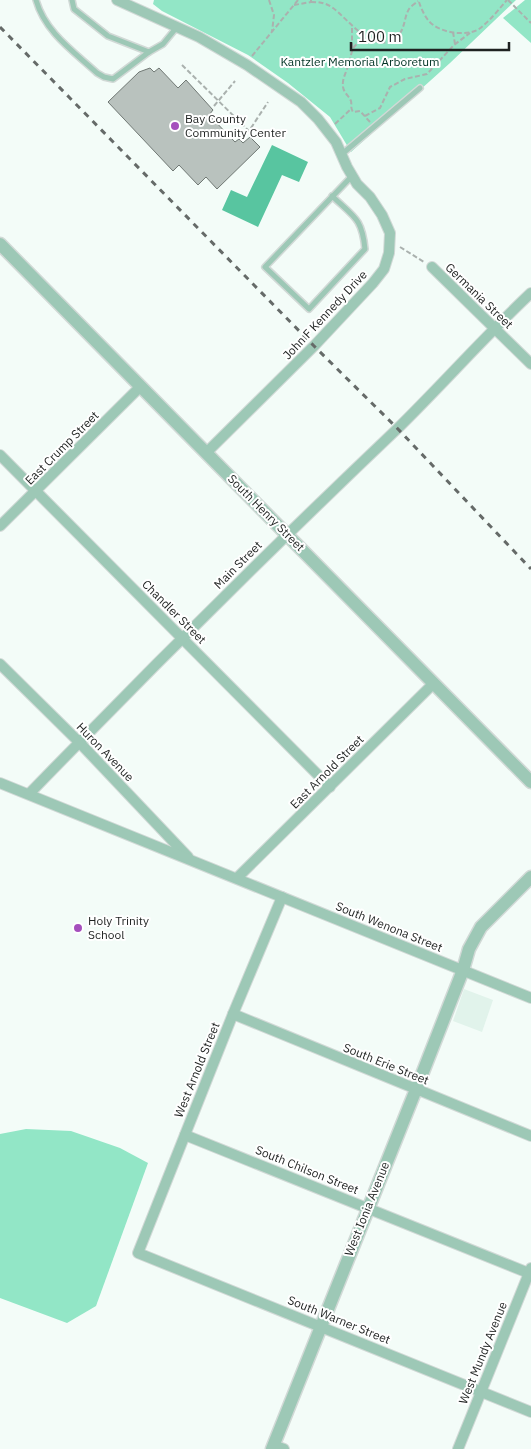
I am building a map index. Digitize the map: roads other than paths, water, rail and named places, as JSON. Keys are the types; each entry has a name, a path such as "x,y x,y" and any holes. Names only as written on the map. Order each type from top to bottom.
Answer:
{"street":[{"name":"John F Kennedy Drive","path":"117,0 199,37 239,60 301,102 336,142 352,175 382,215 390,233 389,253 384,269 314,346 206,453"},
{"name":"South Henry Street","path":"0,244 531,782"},
{"name":"Germania Street","path":"432,267 531,364"},
{"name":"Main Street","path":"29,794 182,638 397,428 531,293"},
{"name":"East Crump Street","path":"0,526 140,387"},
{"name":"Chandler Street","path":"0,455 330,787"},
{"name":"Huron Avenue","path":"0,664 79,742 190,860"},
{"name":"East Arnold Street","path":"237,878 434,683"},
{"path":"0,783 190,860"},
{"name":"South Wenona Street","path":"190,860 531,998"},
{"name":"West Ionia Avenue","path":"276,1448 320,1326 463,970 469,949 481,927 531,877"},
{"name":"West Arnold Street","path":"138,1253 282,896"},
{"name":"South Erie Street","path":"233,1014 531,1136"},
{"name":"South Chilson Street","path":"185,1135 530,1271"},
{"name":"South Warner Street","path":"138,1253 531,1412"},
{"name":"West Mundy Avenue","path":"458,1449 530,1271"}],"lane":[{"path":"36,0 40,14 49,28 97,73 114,79 162,44 178,27"},
{"path":"72,0 74,10 108,36 149,52"},
{"path":"341,154 420,88"},
{"path":"332,196 359,222 363,233 365,249 308,309 265,267 332,196 352,175"}],"railway":[{"path":"0,27 397,428 531,569"}],"place":[{"name":"Bay County Community Center","path":"175,126"},
{"name":"Holy Trinity School","path":"78,928"}],"park label":[{"name":"Kantzler Memorial Arboretum","path":"360,62"}]}
